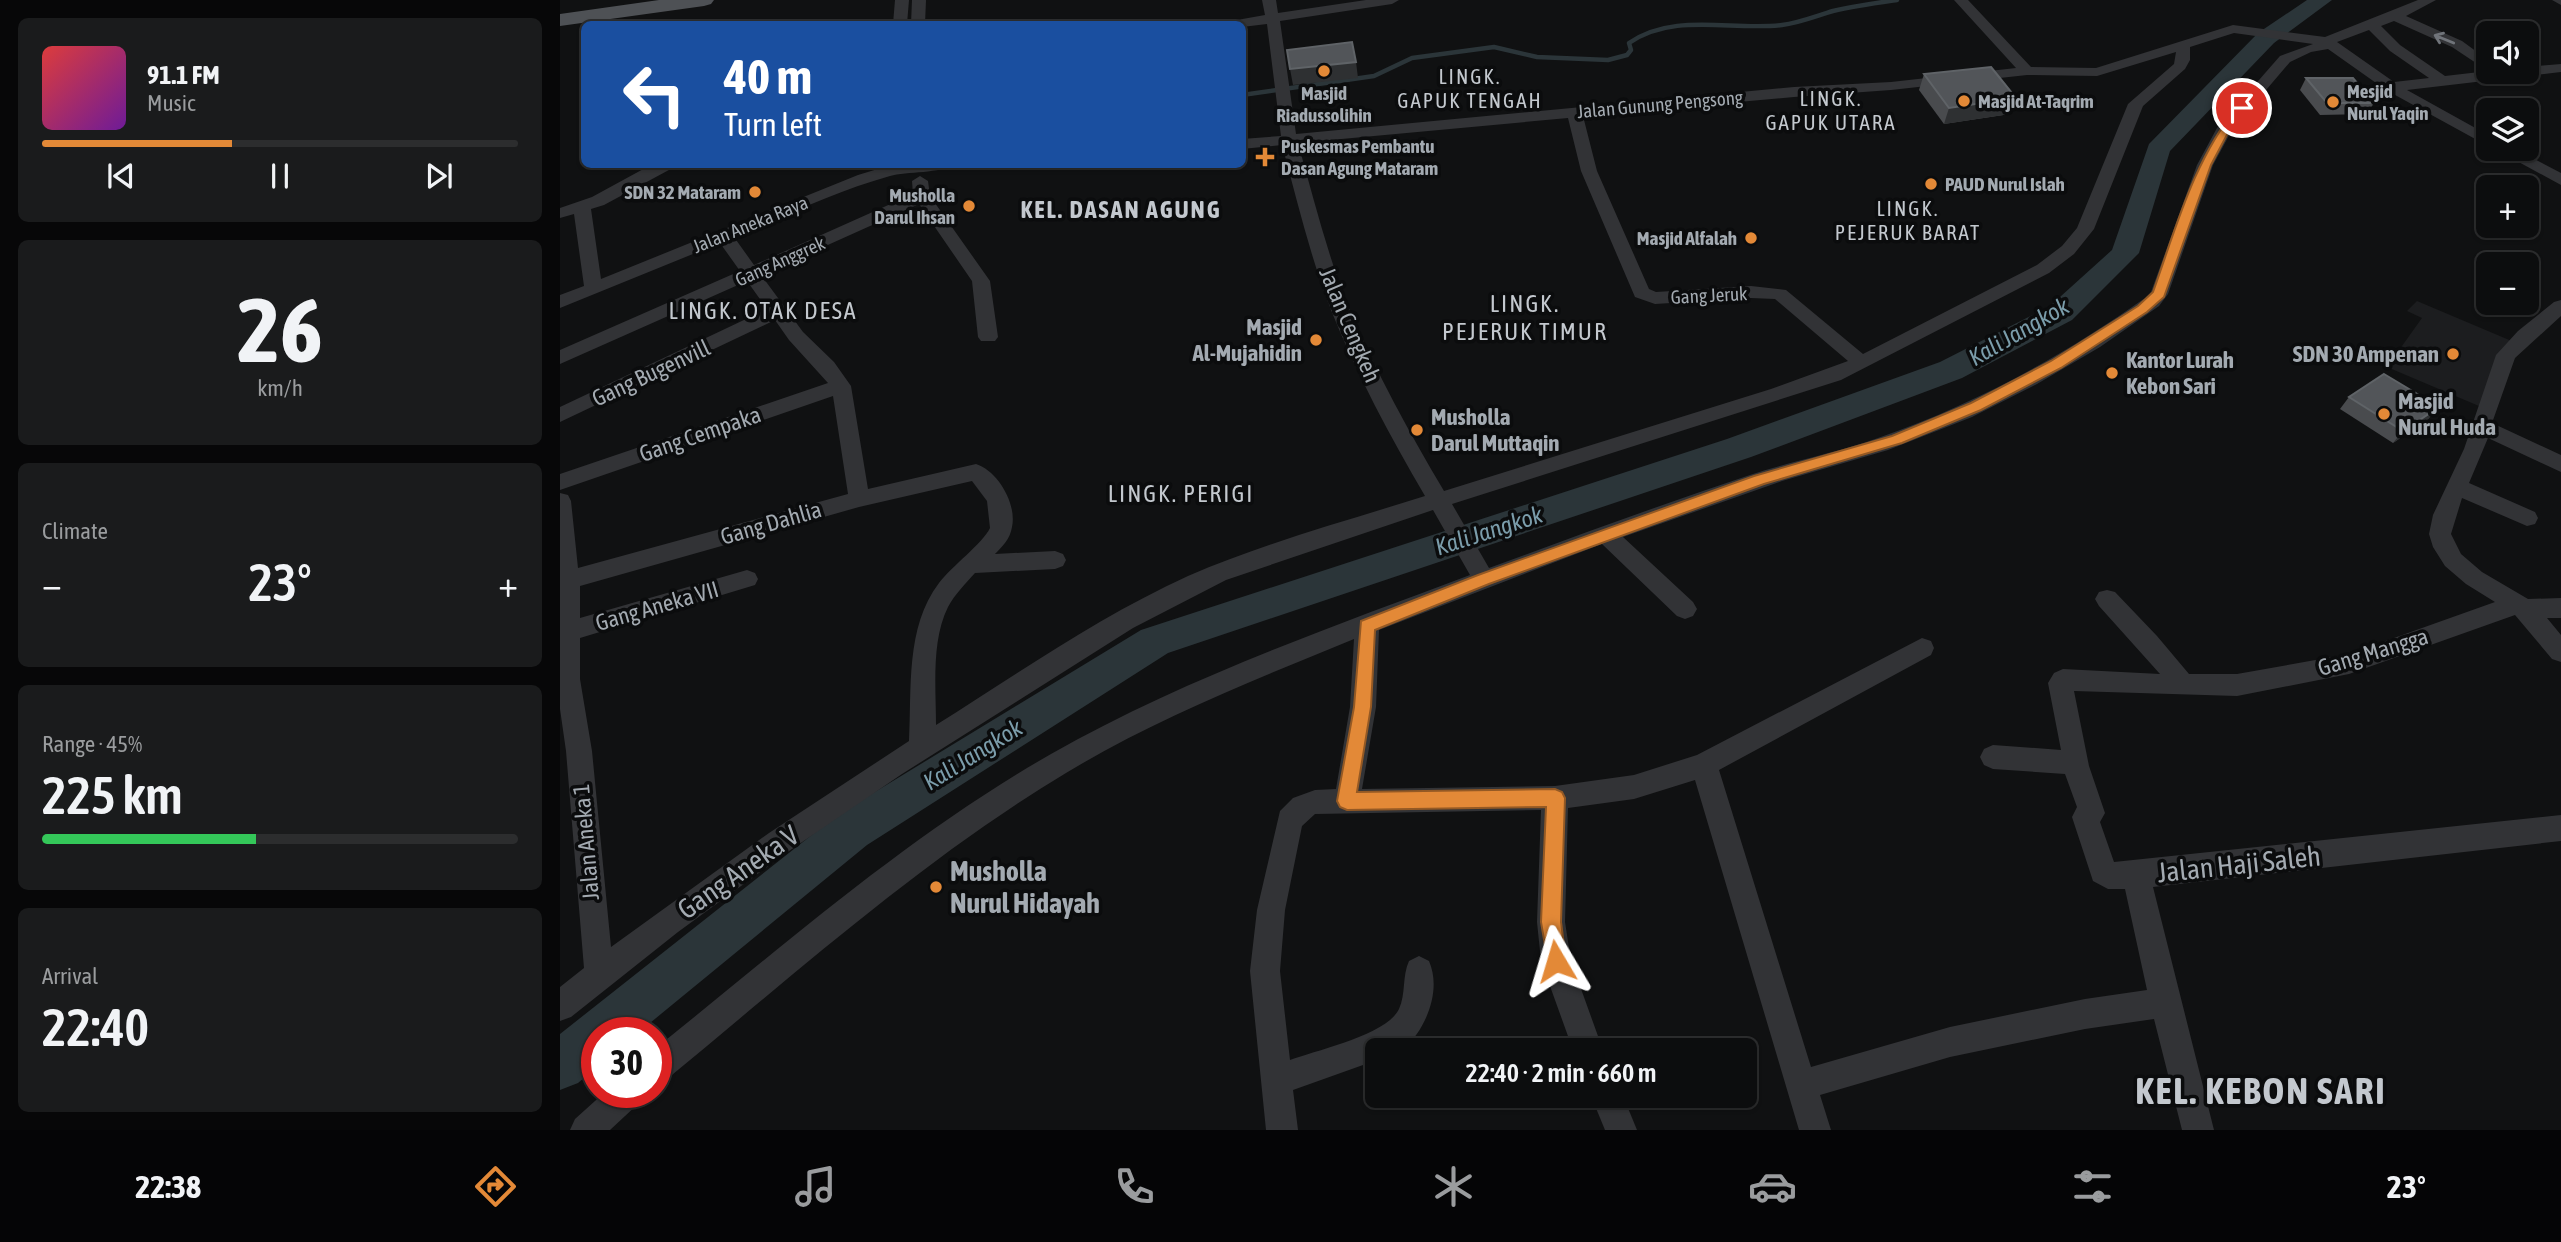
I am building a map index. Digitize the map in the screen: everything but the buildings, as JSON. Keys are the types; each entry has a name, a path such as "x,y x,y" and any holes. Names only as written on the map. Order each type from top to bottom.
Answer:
{"main road":[{"path":"560,20 704,0"}],"street":[{"path":"900,21 902,0"},
{"path":"918,21 919,0"},
{"name":"Jalan Cengkeh","path":"1269,0 1289,139 1323,262 1341,310 1388,414 1484,579"},
{"path":"1246,23 1392,0"},
{"path":"1961,0 2027,71"},
{"path":"672,1055 891,880 1036,777 1091,746 1224,683 1484,579 1759,480 1867,450 1939,422 2056,365 2142,309 2159,294 2205,165 2225,128 2285,60 2325,41 2395,16 2429,0"},
{"path":"2395,16 2457,44 2476,58"},
{"path":"2372,25 2383,32 2392,46 2418,60 2440,80"},
{"name":"Jalan Gunung Pengsong","path":"1289,139 1794,92 1891,86 2027,71 2097,72 2146,54 2233,29 2325,41"},
{"path":"2325,41 2390,87 2476,134"},
{"name":"Gang Aneka V","path":"560,1006 750,862 922,746 1145,610 1196,583 1247,563 1441,505 1803,385 1862,363 2043,269 2068,250 2085,229 2136,103 2180,66 2183,60 2183,45"},
{"path":"2539,70 2561,68"},
{"path":"2390,87 2476,74"},
{"name":"Gang Jeruk","path":"1574,112 1589,171 1641,293 1655,298 1751,292 1780,293 1862,363"},
{"path":"1246,144 1289,139"},
{"path":"2525,161 2561,180"},
{"path":"560,213 609,196 659,168"},
{"name":"Jalan Aneka Raya","path":"560,303 864,178 900,168"},
{"path":"917,168 922,196 981,281 988,337"},
{"name":"Gang Anggrek","path":"560,358 922,196"},
{"path":"582,207 593,288"},
{"path":"723,235 796,336 827,367 841,386 859,499"},
{"path":"2561,306 2525,335 2506,355 2494,381 2481,426 2458,487 2441,525 2444,547 2462,569 2519,605 2561,652"},
{"name":"Gang Bugenvill","path":"560,415 778,311"},
{"name":"Gang Cempaka","path":"560,482 841,386"},
{"path":"2481,426 2561,464"},
{"name":"Gang Dahlia","path":"564,581 859,499 976,472 995,495 1003,517 998,537 971,564"},
{"path":"2458,487 2527,518"},
{"name":"Jalan Aneka 1","path":"560,501 567,632 564,680 579,751 599,974"},
{"path":"1607,535 1685,609"},
{"path":"922,746 926,640 940,600 971,564 1055,560"},
{"name":"Gang Aneka VII","path":"567,632 747,579"},
{"path":"2107,599 2149,643 2183,685"},
{"path":"2519,605 2561,608"},
{"name":"Gang Mangga","path":"2075,764 2077,761 2061,681 2237,685 2349,664 2519,605"},
{"path":"1347,801 1363,707 1367,626"},
{"path":"1282,1130 1265,971 1272,910 1290,820 1302,807 1315,802 1555,798 1634,787 1704,765 1922,648"},
{"path":"1993,757 2075,764 2092,813 2085,817 2103,872 2108,876 2136,875"},
{"path":"1704,765 1815,1130"},
{"path":"1555,798 1551,922 1556,961 1584,1038"},
{"name":"Jalan Haji Saleh","path":"2198,1130 2136,875 2561,828"},
{"path":"1277,1080 1392,1039 1408,1026 1415,1012 1419,971"},
{"path":"1802,1085 1950,1042 2085,1014 2165,1002"},
{"path":"586,1130 610,1108"},
{"path":"1612,1108 1621,1130"}],"shaded area":[{"name":"SDN 30 Ampenan","path":"2417,301 2514,342 2486,409 2387,367 2422,318 2407,311"}],"waterway":[{"path":"1246,94 1374,76 1412,58 1494,47 1537,57 1608,60 1627,55 1631,50 1629,43 1665,28 1684,25 1782,25 1841,9 1897,0"},
{"name":"Kali Jangkok","path":"620,1017 852,830 1155,641 1739,448 1951,370 2061,313 2125,253 2158,149 2266,38 2321,0"},
{"name":"Kali Jangkok","path":"560,1065 581,1049"}],"place":[{"name":"Masjid Riadussolihin","path":"1324,71"},
{"name":"Masjid At-Taqrim","path":"1964,101"},
{"name":"Mesjid Nurul Yaqin","path":"2333,102"},
{"name":"Puskesmas Pembantu Dasan Agung Mataram","path":"1265,157"},
{"name":"PAUD Nurul Islah","path":"1931,184"},
{"name":"SDN 32 Mataram","path":"755,192"},
{"name":"Musholla Darul Ihsan","path":"969,206"},
{"name":"Masjid Alfalah","path":"1751,238"},
{"name":"Masjid Al-Mujahidin","path":"1316,340"},
{"name":"SDN 30 Ampenan","path":"2453,354"},
{"name":"Kantor Lurah Kebon Sari","path":"2112,373"},
{"name":"Masjid Nurul Huda","path":"2384,414"},
{"name":"Musholla Darul Muttaqin","path":"1417,430"},
{"name":"Musholla Nurul Hidayah","path":"936,887"}],"district":[{"name":"LINGK. GAPUK TENGAH","path":"1470,89"},
{"name":"LINGK. GAPUK UTARA","path":"1831,111"},
{"name":"KEL. DASAN AGUNG","path":"1121,210"},
{"name":"LINGK. PEJERUK BARAT","path":"1908,221"},
{"name":"LINGK. OTAK DESA","path":"763,311"},
{"name":"LINGK. PEJERUK TIMUR","path":"1525,318"},
{"name":"LINGK. PERIGI","path":"1181,494"},
{"name":"KEL. KEBON SARI","path":"2261,1091"}],"route":[{"path":"1556,961 1551,922 1555,798 1347,801 1363,707 1367,626 1484,579 1759,480 1897,440 1976,406 2056,365 2142,309 2159,294 2205,165 2225,128 2242,108"}]}
